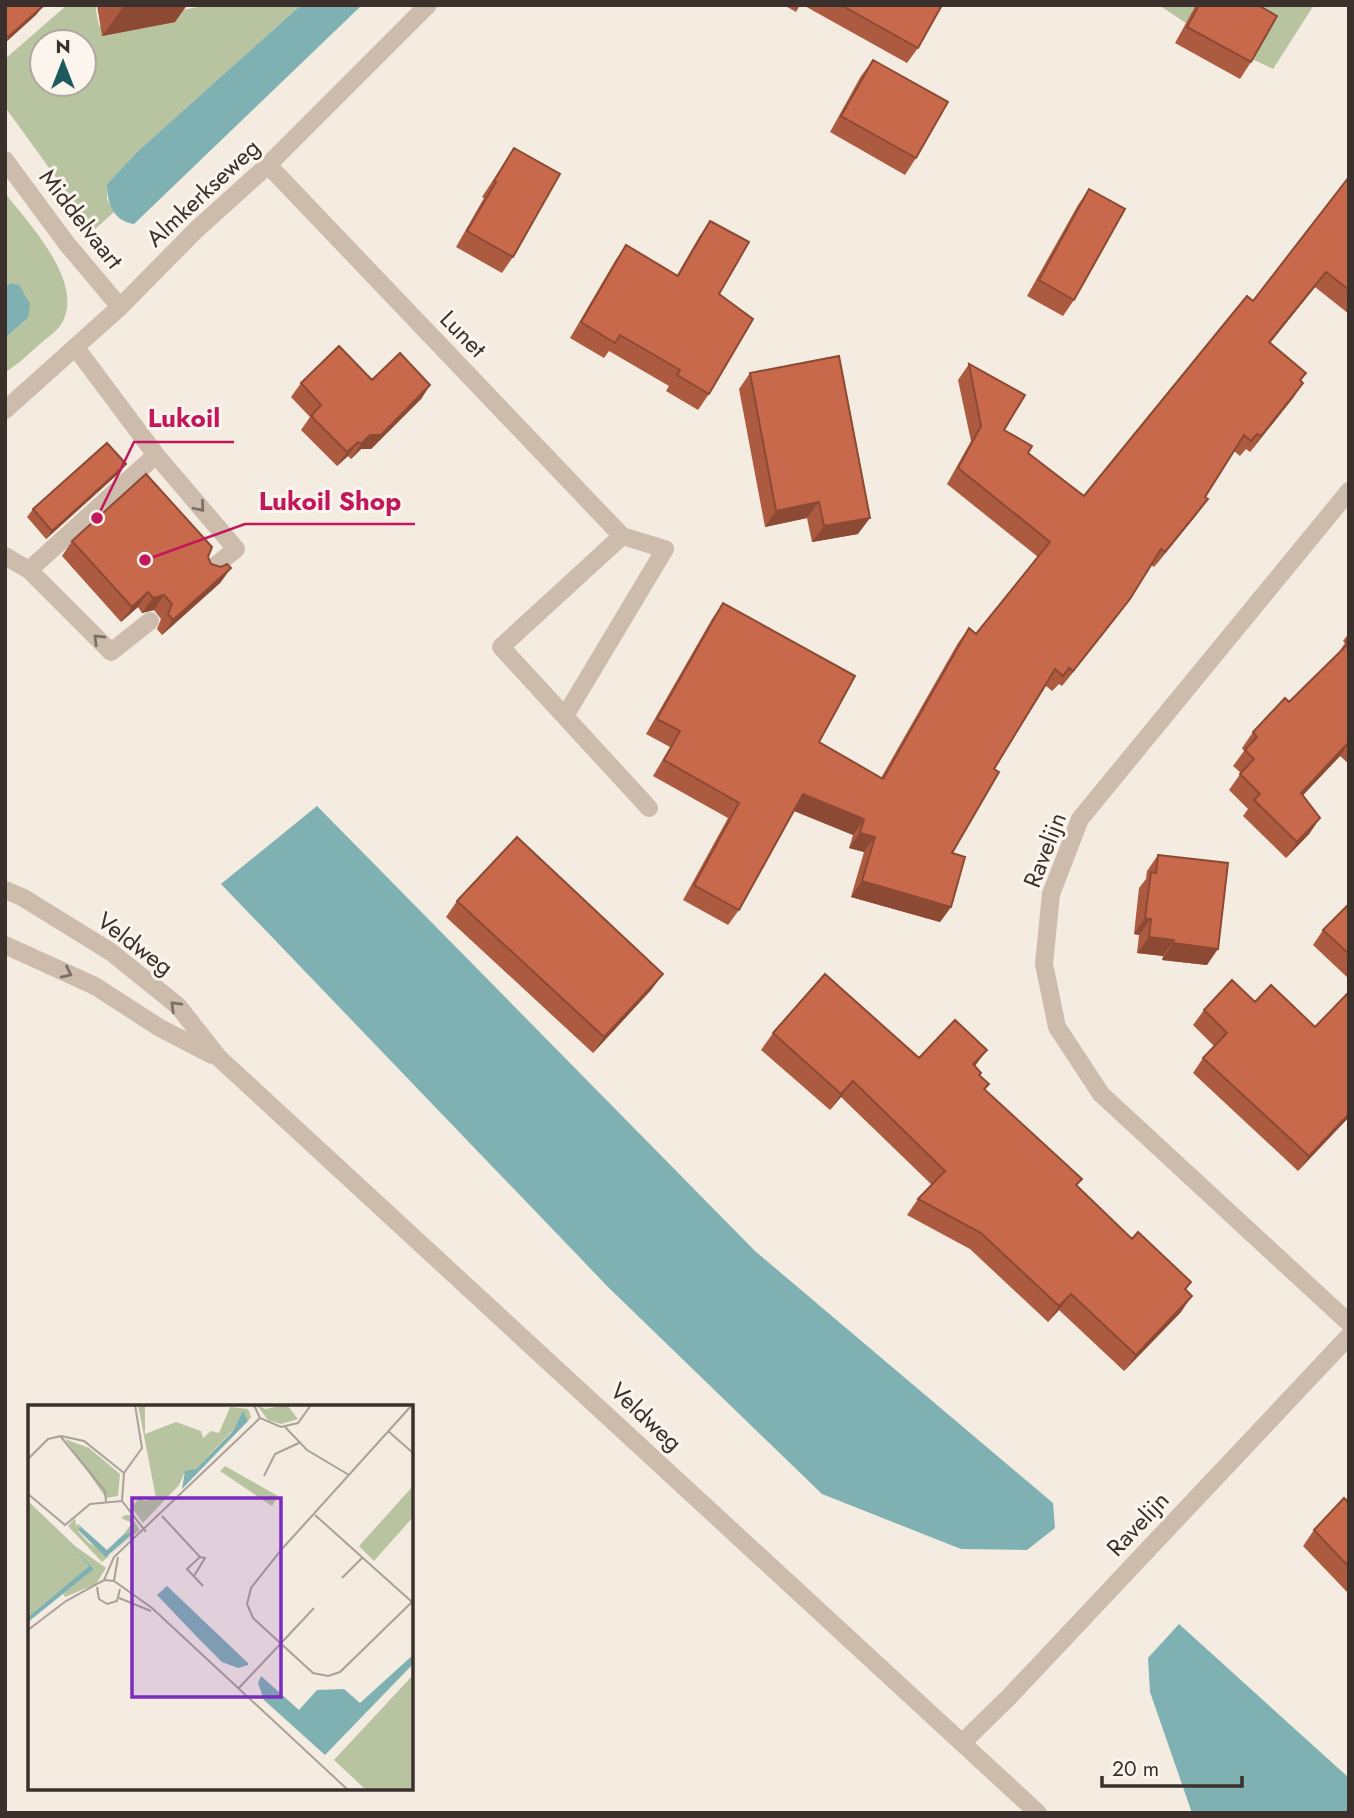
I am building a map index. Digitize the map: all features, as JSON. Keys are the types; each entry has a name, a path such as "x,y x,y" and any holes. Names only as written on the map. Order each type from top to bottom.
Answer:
{"street":[{"name":"Almkerkseweg","path":"5,410 120,307 196,230 268,165 428,5"},
{"name":"Middelvaart","path":"5,160 66,244 120,307"},
{"name":"Lunet","path":"268,165 622,536 665,549 565,716"},
{"path":"76,348 156,455 236,549 209,570"},
{"path":"29,570 156,455"},
{"name":"Ravelijn","path":"1349,491 1080,819 1051,894 1044,964 1057,1027 1101,1094 1349,1323"},
{"path":"622,536 501,647 649,808"},
{"path":"5,556 29,570 111,652 149,621"},
{"name":"Veldweg","path":"5,890 22,897 111,952 178,1006 219,1058 1038,1813"},
{"name":"Veldweg","path":"5,945 95,986 160,1028 219,1058"},
{"name":"Ravelijn","path":"962,1743 1009,1697 1349,1336"}],"green space":[{"path":"67,5 95,5 99,26 208,5 301,5 138,151 107,184 107,199 114,212 94,230 5,107 5,59 28,39 28,98 98,98 98,28 41,28"},
{"path":"1159,5 1314,5 1273,69 1208,38"},
{"path":"5,193 52,256 67,292 67,310 55,331 5,372 5,338 28,318 10,283 5,288"}],"water":[{"path":"301,5 362,5 134,224 116,215 108,198 107,184 138,151"},
{"path":"10,283 19,285 30,304 28,318 5,338 5,288"},
{"path":"317,806 755,1251 1053,1503 1055,1528 1027,1550 961,1549 822,1494 609,1288 221,884"},
{"path":"1179,1624 1349,1778 1349,1813 1192,1813 1150,1692 1148,1658"}],"building":[{"path":"5,5 42,7 8,37 5,34"},
{"path":"841,5 942,5 918,48"},
{"path":"1199,5 1258,5 1277,16 1251,62 1187,27"},
{"path":"873,60 948,102 916,158 841,116"},
{"path":"514,148 560,174 513,257 467,231"},
{"path":"1349,177 1349,290 1326,272 1269,342 1306,373 1300,380 1303,383 1261,436 1257,434 1251,441 1244,435 1205,497 1208,499 1165,552 1161,549 1130,599 1073,671 1069,668 1063,676 1055,669 994,769 999,772 952,853 965,857 951,907 862,881 875,837 860,833 864,819 803,794 739,910 694,885 739,803 664,760 680,731 657,719 723,603 855,676 819,742 883,779 969,628 976,634 1050,542 958,468 981,426 969,364 1025,395 1004,430 1032,446 1028,453 1084,496 1247,296 1253,301"},
{"path":"1089,189 1125,209 1074,300 1039,280"},
{"path":"710,221 749,242 719,294 753,319 709,394 677,375 680,370 620,335 615,343 581,322 626,245 678,276"},
{"path":"339,346 372,380 400,353 430,385 381,435 370,435 347,452 311,416 321,405 301,383"},
{"path":"839,356 870,518 824,526 819,502 776,511 750,373"},
{"path":"107,443 126,464 52,531 33,509"},
{"path":"146,474 212,547 208,557 211,564 221,567 227,564 231,568 173,620 168,614 172,604 164,595 153,598 148,592 132,607 72,541"},
{"path":"1349,639 1349,742 1301,793 1320,818 1297,842 1254,800 1260,794 1240,774 1254,759 1245,750 1257,737 1253,732 1285,698 1289,702 1348,644 1346,642"},
{"path":"517,837 663,974 604,1037 457,901"},
{"path":"1158,855 1228,863 1218,949 1149,937 1151,919 1145,918 1151,872 1156,873"},
{"path":"1349,904 1349,954 1323,930"},
{"path":"825,974 919,1058 955,1020 987,1050 973,1064 981,1073 979,1075 989,1084 984,1089 1082,1179 1076,1185 1132,1239 1138,1232 1191,1282 1185,1289 1192,1296 1136,1355 1071,1294 1059,1306 981,1233 918,1199 945,1171 853,1081 841,1094 773,1033"},
{"path":"1232,980 1255,1002 1271,985 1315,1027 1349,992 1349,1114 1309,1156 1203,1058 1227,1033 1204,1010"},
{"path":"1344,1498 1349,1503 1349,1567 1314,1530"}],"place":[{"name":"Lukoil","path":"97,518"},
{"name":"Lukoil Shop","path":"145,560"}]}
